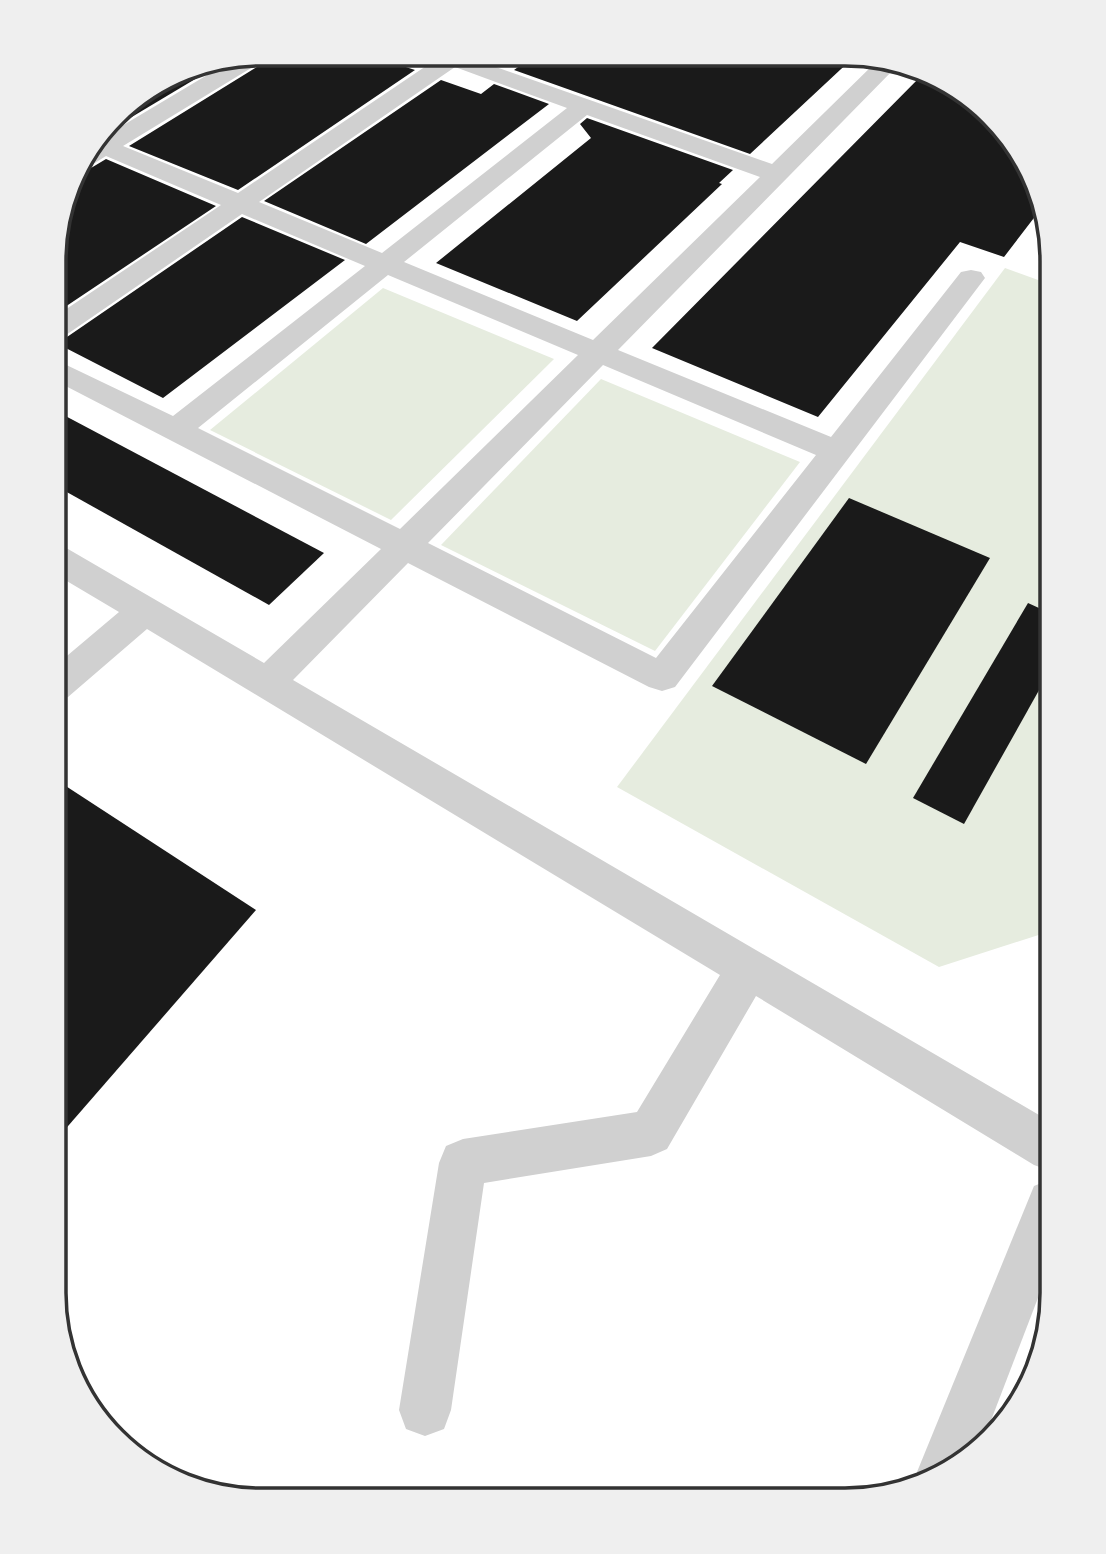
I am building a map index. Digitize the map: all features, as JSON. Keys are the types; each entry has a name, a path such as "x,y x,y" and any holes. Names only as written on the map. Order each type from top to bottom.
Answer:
{"street":[{"path":"66,322 240,204 433,67"},
{"path":"474,67 776,174"},
{"path":"105,146 233,69"},
{"path":"267,683 881,70"},
{"path":"175,430 584,106"},
{"path":"98,156 240,204 835,451"},
{"path":"66,374 662,677 971,278"},
{"path":"66,565 1039,1141"},
{"path":"66,678 144,611"},
{"path":"425,1410 463,1164 651,1133 748,969"},
{"path":"950,1457 1039,1233"}],"shaded area":[{"path":"1005,268 1040,281 1039,935 939,967 617,787"},
{"path":"383,288 554,359 391,520 210,430"},
{"path":"601,379 800,462 655,651 441,545"}],"building":[{"path":"844,66 750,154 514,70 519,67"},
{"path":"257,67 405,67 415,70 238,190 129,146"},
{"path":"198,78 130,118 164,93"},
{"path":"441,80 481,94 494,84 549,104 366,244 264,201"},
{"path":"917,80 942,93 983,123 1013,164 1025,187 1034,217 1004,257 960,242 818,417 652,348"},
{"path":"587,118 733,170 719,183 722,184 577,321 436,263 591,138 580,124"},
{"path":"106,159 216,206 66,306 68,236 81,187 91,168"},
{"path":"242,217 345,260 163,398 66,348 67,337"},
{"path":"66,416 324,553 269,605 66,492"},
{"path":"849,498 990,558 866,764 712,686"},
{"path":"1028,603 1040,608 1040,689 964,824 913,798"},
{"path":"66,786 256,910 66,1128"}]}
